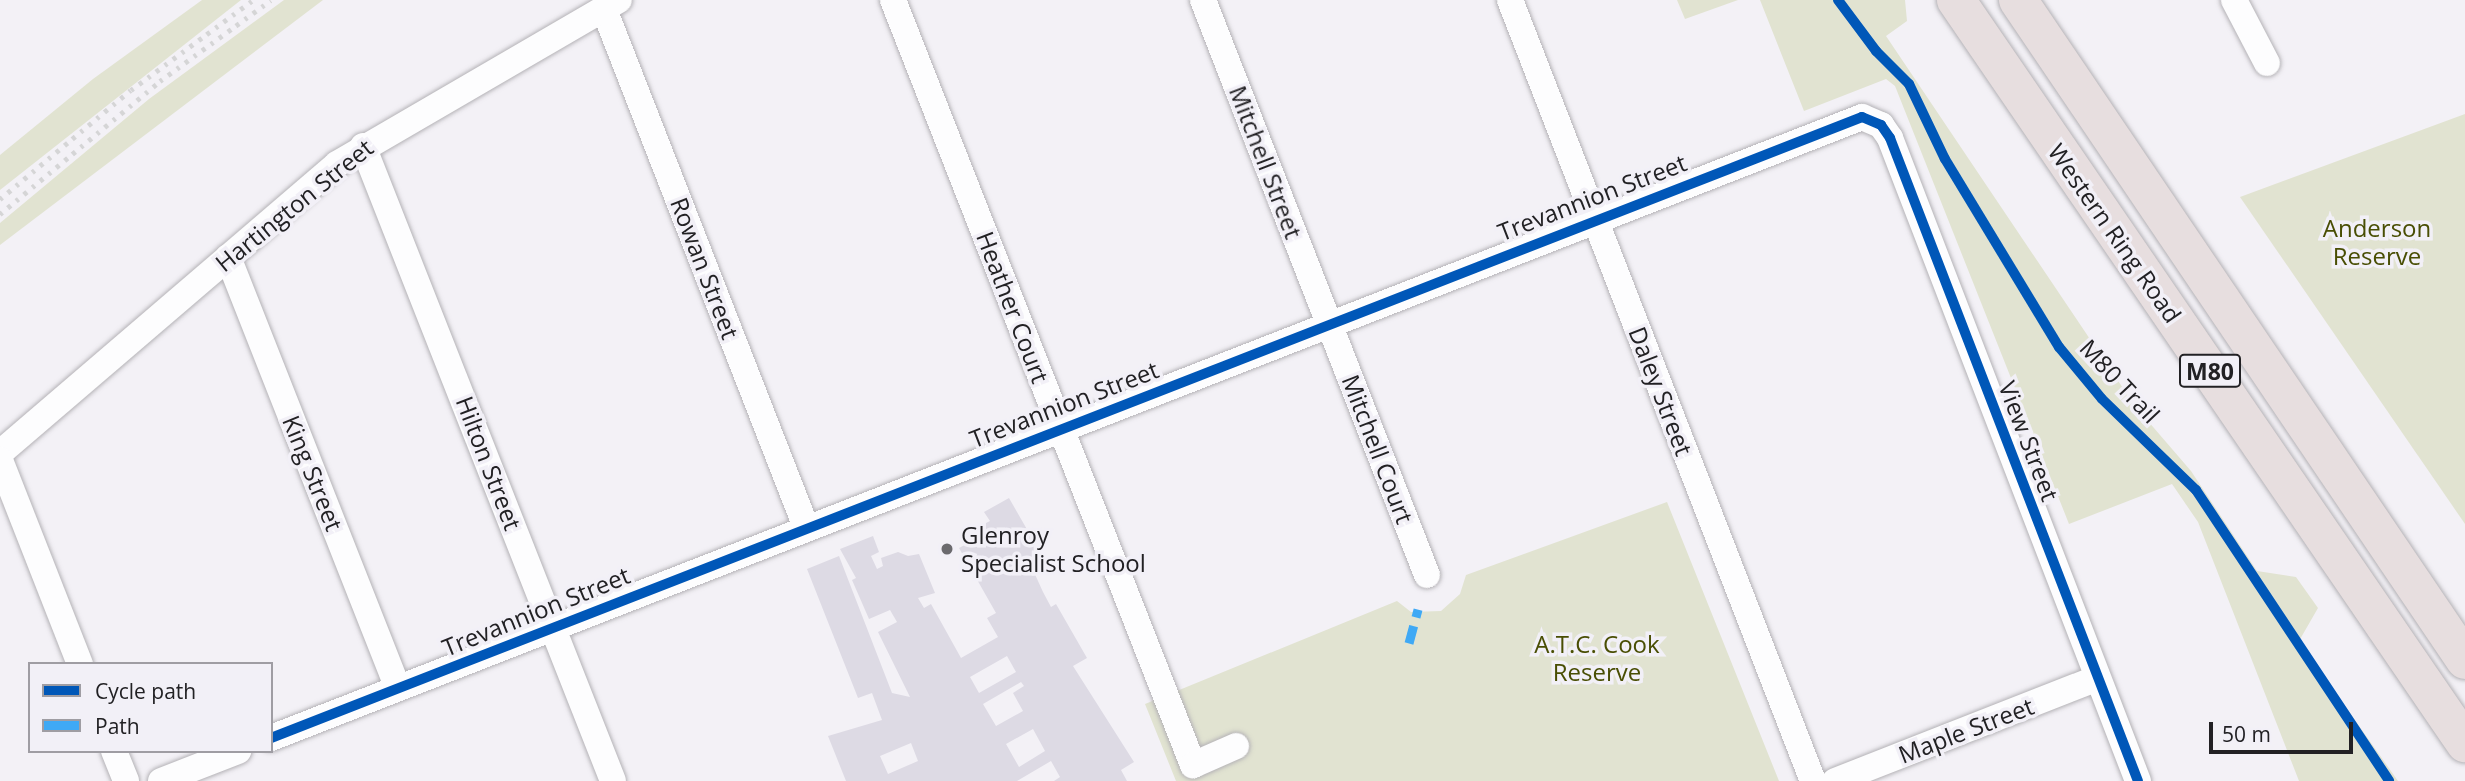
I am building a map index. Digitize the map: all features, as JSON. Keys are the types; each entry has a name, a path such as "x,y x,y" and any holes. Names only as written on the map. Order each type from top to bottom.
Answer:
{"highway":[{"name":"Western Ring Road","path":"1956,0 2465,743"},
{"name":"Western Ring Road","path":"2018,0 2465,660"}],"street":[{"name":"Heather Court","path":"893,0 1193,765 1236,746"},
{"name":"Mitchell Street","path":"1203,0 1329,323"},
{"name":"Daley Street","path":"1510,0 1813,781"},
{"path":"2234,0 2267,63"},
{"name":"Hartington Street","path":"0,453 228,257 363,146 611,4"},
{"name":"Rowan Street","path":"611,4 806,527"},
{"name":"Trevannion Street","path":"273,737 1850,119 1874,121"},
{"name":"View Street","path":"1874,121 1890,138 2138,781"},
{"name":"Hilton Street","path":"363,146 613,781"},
{"name":"King Street","path":"228,257 398,688"},
{"name":"Mitchell Court","path":"1329,323 1427,575"},
{"path":"0,460 79,662"},
{"name":"Maple Street","path":"1835,781 2098,678"},
{"path":"115,753 126,781"},
{"path":"161,781 233,753"}],"green space":[{"path":"202,0 241,0 0,190 0,155 93,79"},
{"path":"284,0 323,0 0,245 0,223 149,99"},
{"path":"1677,0 1738,0 1685,19"},
{"path":"1760,0 1905,0 1907,21 1886,36 2135,406 2191,471 2257,571 2296,577 2318,608 2299,641 2398,781 2299,781 2198,522 2172,484 2069,524 1895,86 1886,79 1804,111"},
{"name":"Anderson Reserve","path":"2465,114 2465,524 2240,197"},
{"name":"A.T.C. Cook Reserve","path":"1667,502 1779,781 1176,781 1145,704 1397,601 1411,612 1441,611 1460,594 1466,575"}],"building":[{"path":"1009,498 1040,552 1028,559 1051,607 1056,604 1087,658 1073,666 1134,762 1121,770 1127,781 1054,781 1060,777 1051,761 1017,781 846,781 828,736 882,720 872,693 858,698 807,569 839,556 892,693 910,697 878,632 897,622 890,610 869,619 852,580 856,578 840,549 873,536 879,552 871,556 877,569 883,566 881,558 898,552 908,556 919,554 935,593 918,598 924,608 931,604 961,658 998,637 987,618 996,613 959,548 983,535 978,527 990,521 984,512","holes":["1007,656 1016,672 979,693 970,677","1021,682 1024,686 1013,693 1023,711 996,726 983,704","1033,729 1045,751 1019,767 1006,744","911,743 918,761 888,774 880,756"]}],"railway":[{"path":"0,199 131,90 253,0"},
{"path":"0,214 160,81 271,0"}],"marked path":[{"path":"1409,643 1418,609"}],"cycle path":[{"name":"M80 Trail","path":"1838,0 1876,51 1909,84 1945,159 2059,347 2102,399 2196,490 2389,781"},
{"path":"273,737 1862,117 1881,125 1890,138 2138,781"}],"place":[{"name":"Glenroy Specialist School","path":"947,549"}]}
